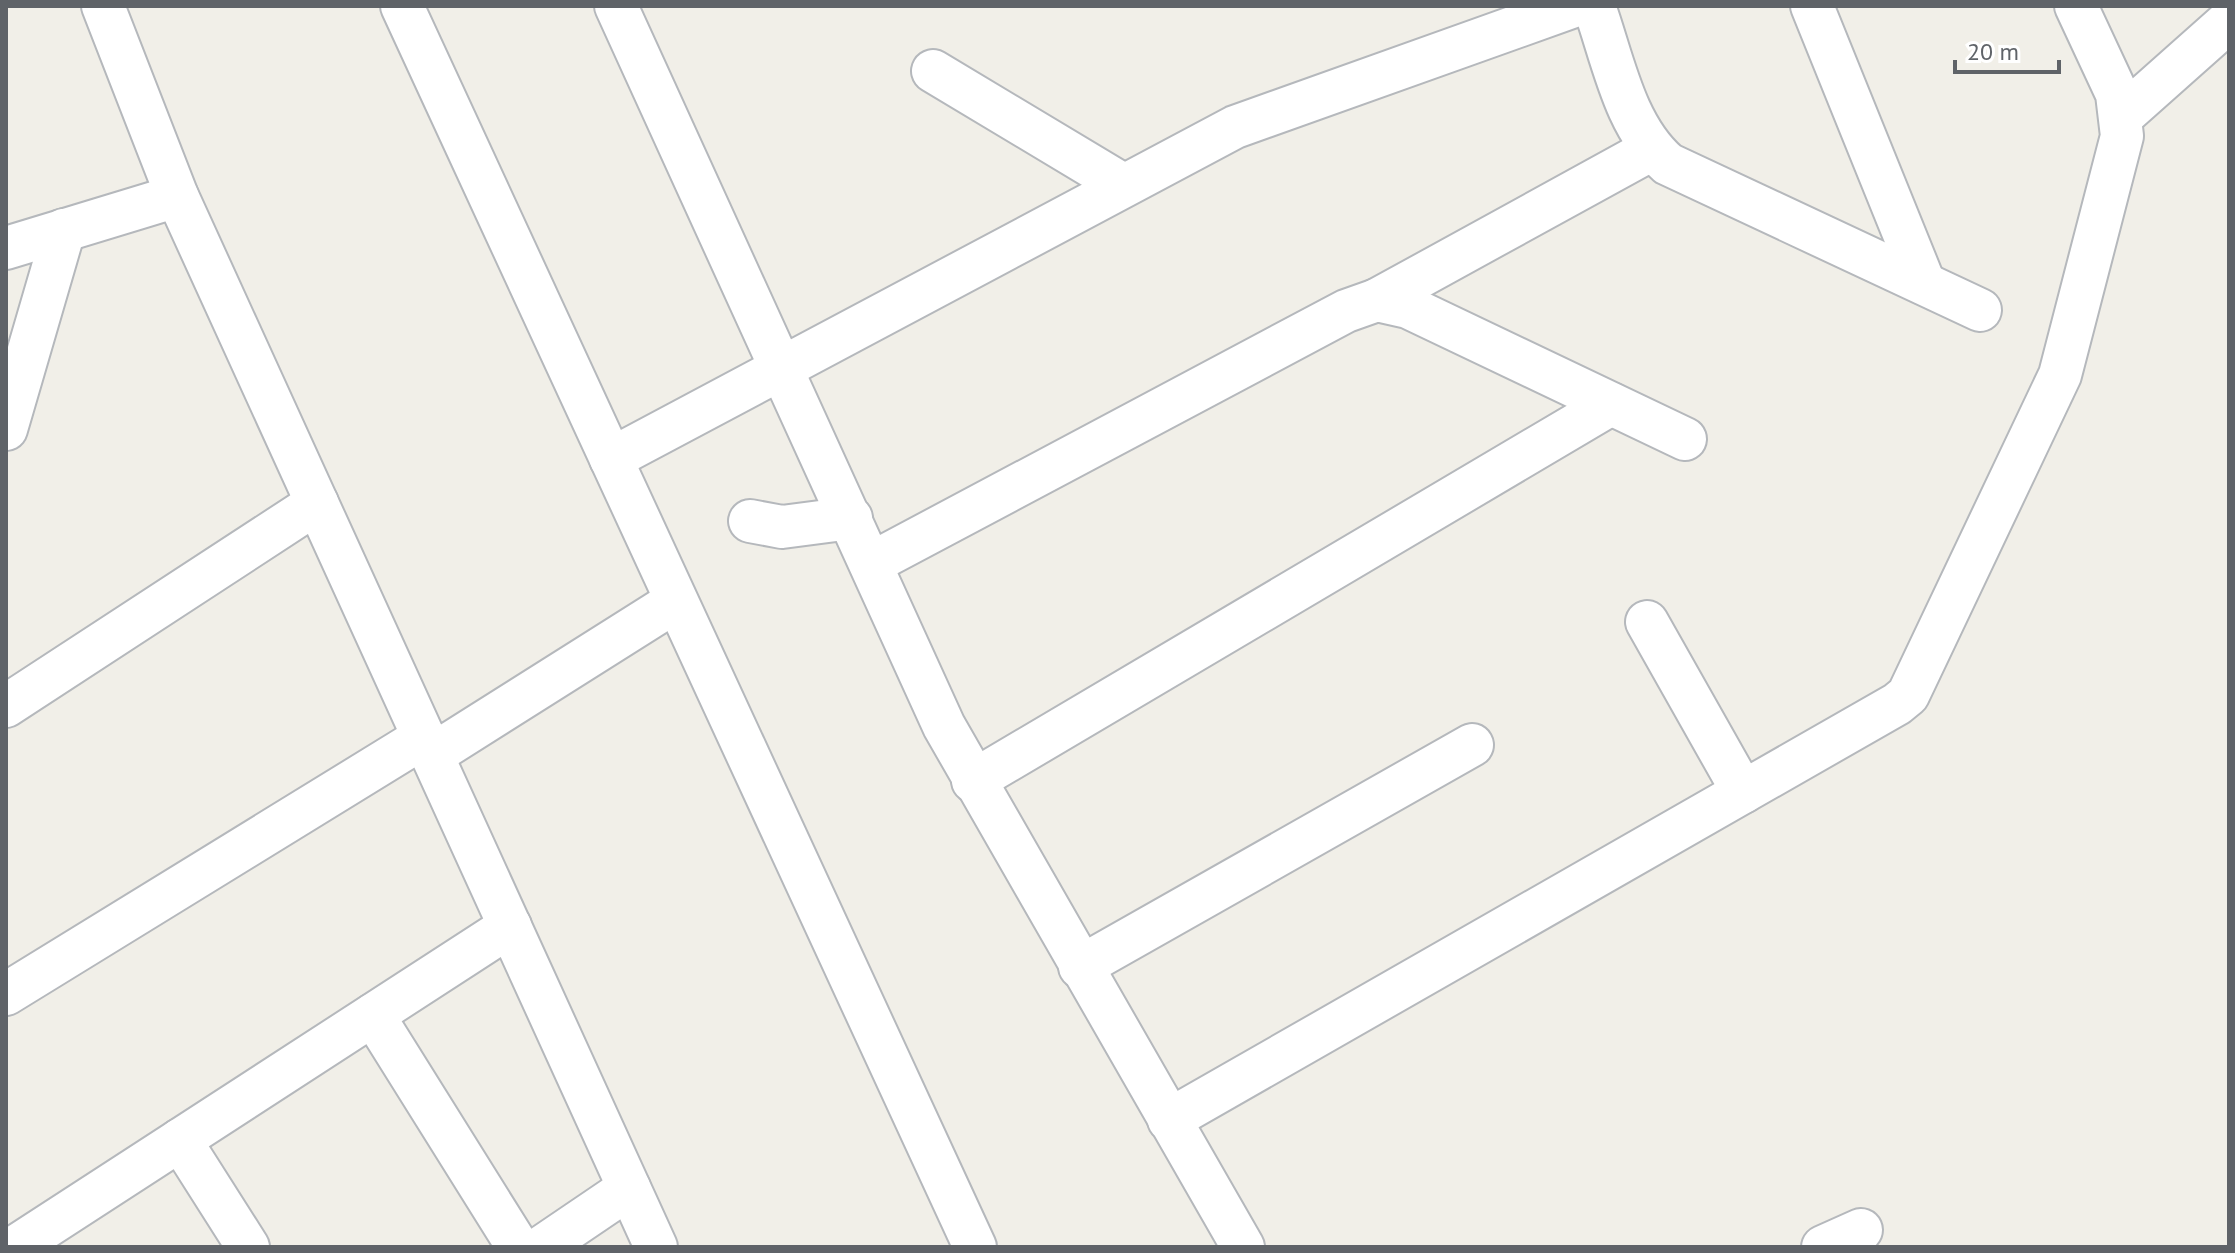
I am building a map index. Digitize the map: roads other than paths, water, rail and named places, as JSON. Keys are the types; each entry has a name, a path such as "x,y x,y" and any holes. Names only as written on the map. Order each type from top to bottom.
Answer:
{"street":[{"path":"103,6 177,196 656,1247"},
{"path":"402,6 975,1247"},
{"path":"616,6 944,726 1243,1247"},
{"path":"611,459 1235,127 1574,6"},
{"path":"1594,6 1638,129 1668,164 1980,310"},
{"path":"1812,6 1924,283"},
{"path":"1169,1120 1897,704 1916,681 2060,375 2122,136 2117,94 2076,6"},
{"path":"2121,117 2229,21"},
{"path":"933,71 1123,185"},
{"path":"872,563 1346,311 1377,300 1652,149"},
{"path":"6,248 177,196"},
{"path":"6,429 64,230"},
{"path":"1377,300 1408,307 1685,439"},
{"path":"973,781 1611,404"},
{"path":"10,696 317,503"},
{"path":"750,521 782,527 851,518"},
{"path":"6,994 676,601"},
{"path":"1647,622 1743,792"},
{"path":"1080,967 1472,745"},
{"path":"15,1247 510,926"},
{"path":"373,1015 518,1247"},
{"path":"180,1140 248,1247"},
{"path":"542,1247 629,1188"},
{"path":"1823,1247 1861,1230"}]}
